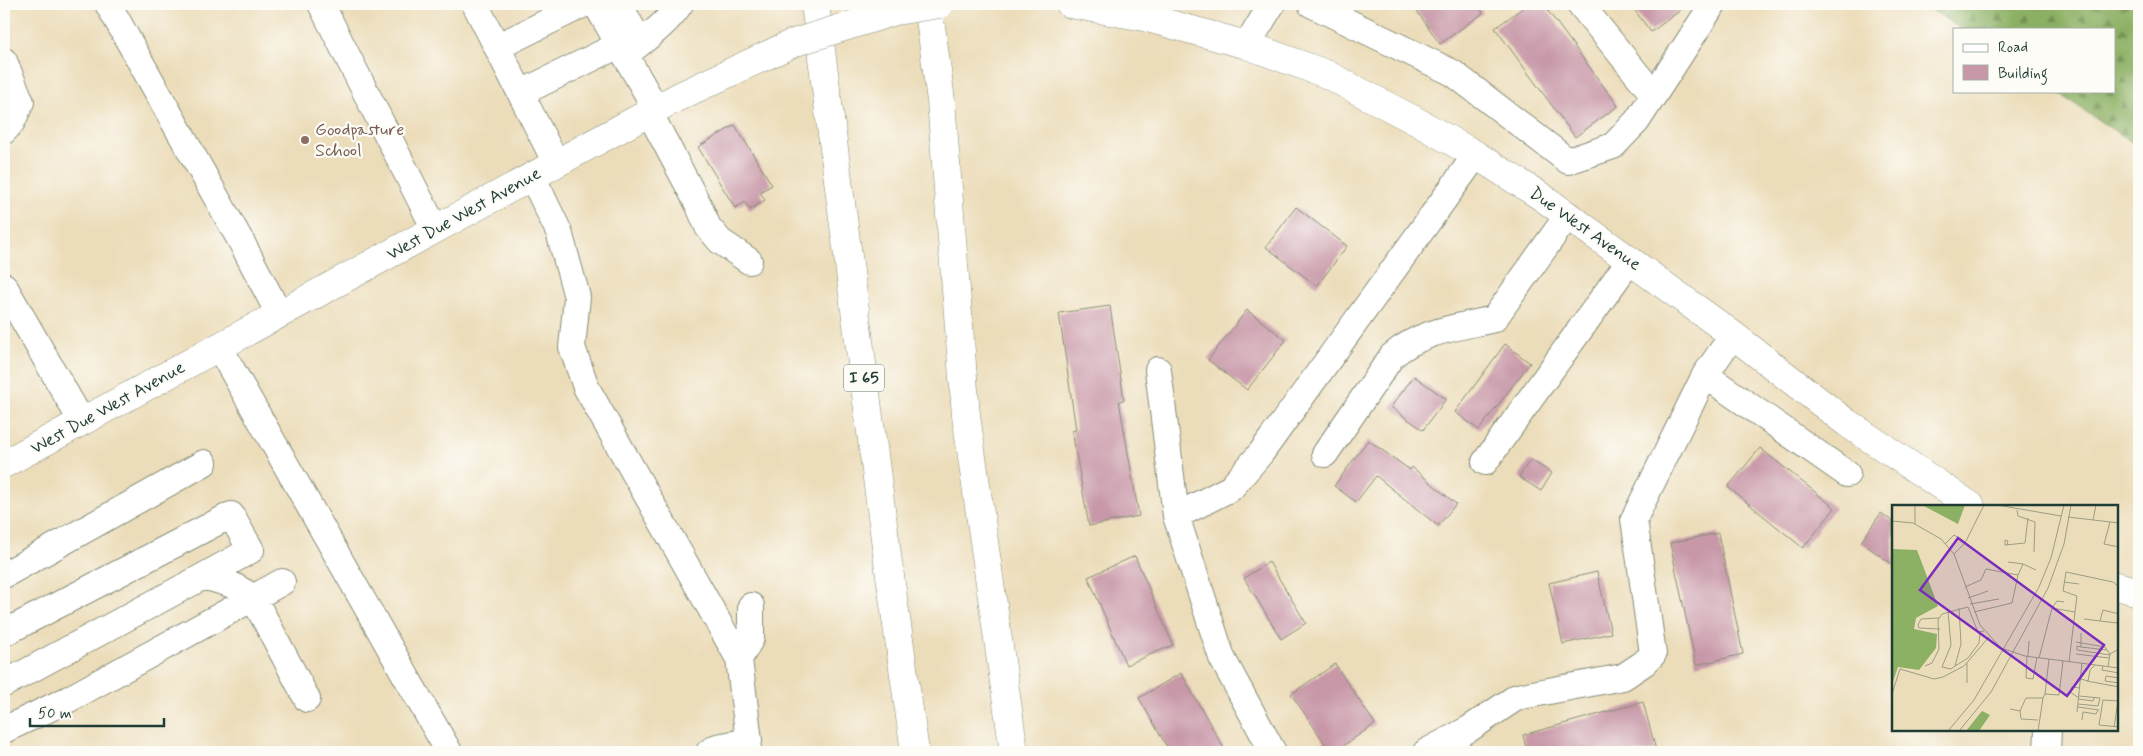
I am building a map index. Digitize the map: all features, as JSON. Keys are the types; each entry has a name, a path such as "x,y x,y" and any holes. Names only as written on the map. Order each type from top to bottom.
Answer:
{"main road":[{"name":"I 65","path":"816,4 888,562 915,752"},
{"path":"928,4 941,101 966,415 1014,752"},
{"name":"West Due West Avenue","path":"4,464 652,111 793,43 896,11 940,4"},
{"path":"1070,4 1144,18 1162,14"},
{"name":"Due West Avenue","path":"1162,14 1326,74 1476,155 1568,215 1733,335 1848,423 1970,505"},
{"path":"2118,586 2139,592"}],"street":[{"path":"108,4 243,245 279,314"},
{"path":"321,4 435,230"},
{"path":"475,4 556,163"},
{"path":"497,47 584,4"},
{"path":"596,4 628,47"},
{"path":"619,4 628,47 652,111 708,227 720,241 749,261"},
{"path":"521,94 628,47 673,15 680,4"},
{"path":"1247,45 1272,4"},
{"path":"1311,4 1452,74 1568,161 1613,146 1637,121 1713,4"},
{"path":"1580,4 1654,95"},
{"path":"4,61 21,102 12,122 4,131"},
{"path":"1176,516 1231,488 1261,453 1476,155"},
{"path":"532,176 560,232 577,297 572,347 586,387 739,660 749,747 717,747 709,752"},
{"path":"1325,454 1392,356 1405,344 1428,334 1494,319 1568,215"},
{"path":"1485,462 1630,260"},
{"path":"4,286 82,422"},
{"path":"1426,752 1469,729 1517,697 1623,677 1644,664 1653,654 1634,519 1705,375 1733,335"},
{"path":"219,347 449,752"},
{"path":"1158,370 1176,516 1222,658 1273,752"},
{"path":"1705,375 1847,474"},
{"path":"4,575 204,463"},
{"path":"4,632 231,515 252,550 4,684"},
{"path":"204,576 230,584 253,597 307,699"},
{"path":"4,730 69,700 282,582"},
{"path":"739,660 751,638 751,606"},
{"path":"2047,752 2048,731"}],"green space":[{"path":"1923,4 2139,4 2139,147 2056,92 2116,92 2116,28 1959,28"}],"building":[{"path":"1412,4 1477,4 1483,13 1440,44"},
{"path":"1528,4 1543,4 1618,106 1575,137 1495,28"},
{"path":"1630,4 1689,4 1651,32"},
{"path":"735,125 772,185 760,192 765,200 750,210 745,202 735,208 698,147"},
{"path":"1296,207 1347,246 1317,286 1266,247"},
{"path":"1110,306 1124,400 1119,401 1139,516 1089,526 1072,431 1076,430 1059,313"},
{"path":"1247,310 1286,340 1247,390 1208,360"},
{"path":"1505,344 1530,363 1479,430 1455,412"},
{"path":"1414,376 1446,399 1423,430 1391,407"},
{"path":"1368,440 1410,470 1412,467 1456,504 1438,526 1376,476 1356,502 1334,486"},
{"path":"1760,448 1835,508 1803,548 1728,487"},
{"path":"1530,460 1552,473 1541,491 1519,477"},
{"path":"1881,513 1892,521 1892,564 1861,542"},
{"path":"1718,533 1743,654 1696,665 1670,543"},
{"path":"1135,556 1173,645 1126,665 1088,577"},
{"path":"1269,562 1306,623 1281,639 1244,578"},
{"path":"1597,572 1611,633 1563,644 1549,583"},
{"path":"1335,664 1375,724 1334,752 1331,752 1291,694"},
{"path":"1181,673 1226,752 1170,752 1139,698"},
{"path":"1643,702 1656,750 1646,752 1527,752 1523,735"}],"place":[{"name":"Goodpasture School","path":"305,140"}]}
